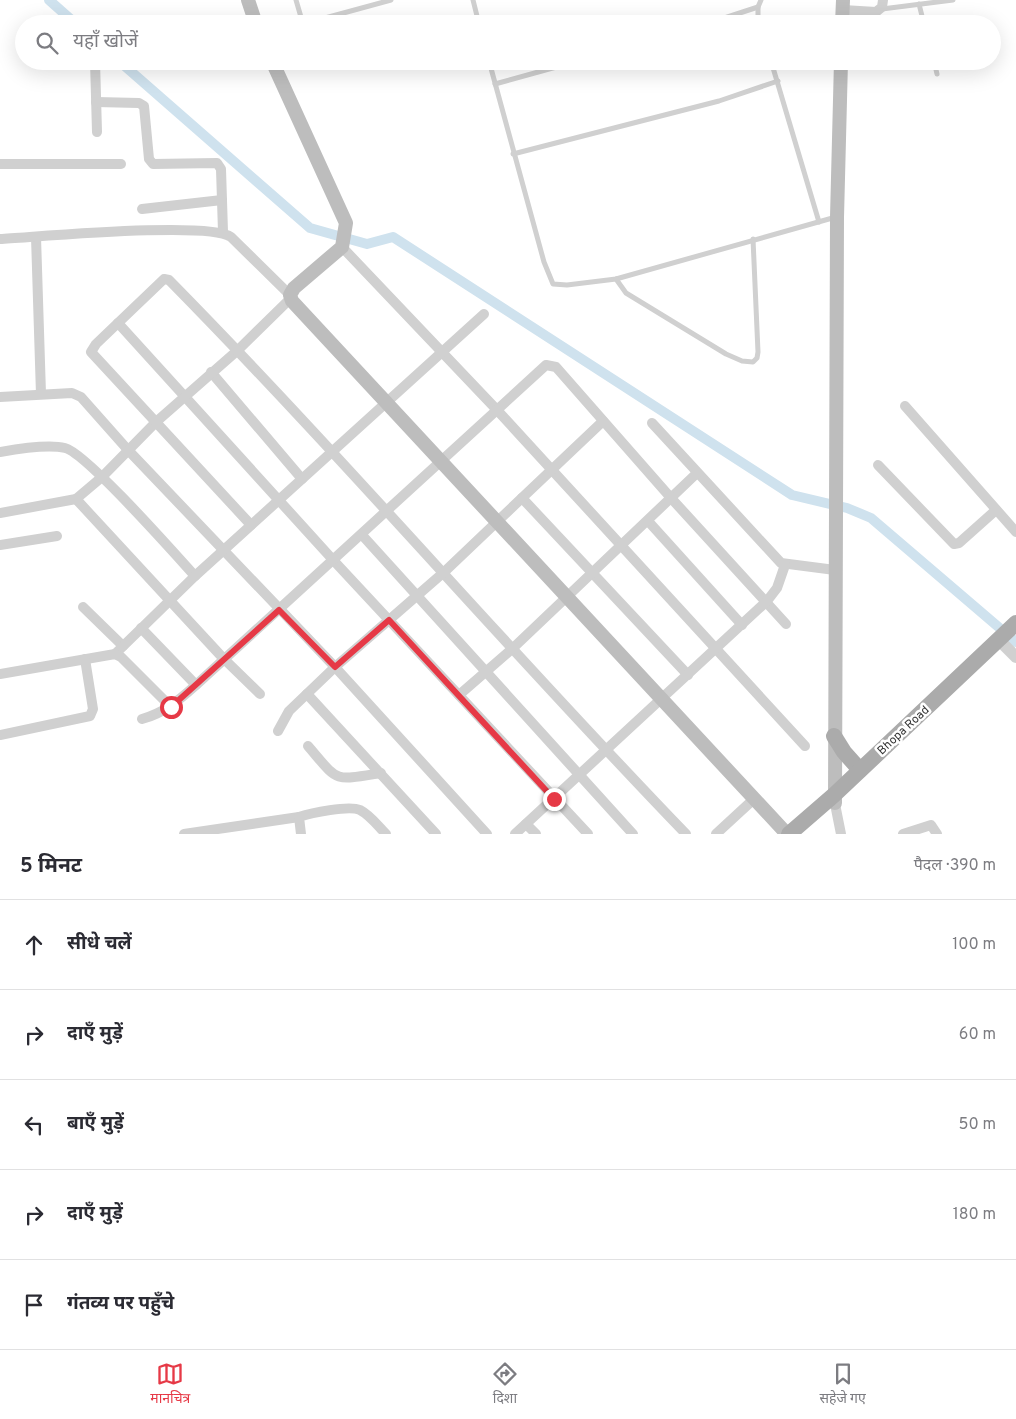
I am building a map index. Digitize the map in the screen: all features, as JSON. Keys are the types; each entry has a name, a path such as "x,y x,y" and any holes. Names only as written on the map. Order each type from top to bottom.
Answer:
{"main road":[{"path":"248,0 253,15"},
{"path":"276,70 346,223 342,247 294,288 290,297 788,834"},
{"path":"834,800 837,216 841,70"},
{"name":"Bhopa Road","path":"788,834 834,800 860,770 1008,635"},
{"name":"Bhopa Road","path":"799,834 1008,635"},
{"path":"834,736 844,752 860,770"}],"street":[{"path":"843,11 868,12 881,5"},
{"path":"94,70 96,132"},
{"path":"96,102 139,103 144,106 146,109 149,159 152,163 217,163 220,169 223,232"},
{"path":"0,164 121,164"},
{"path":"142,209 222,200"},
{"path":"0,239 179,230 223,232 290,297 238,350 183,397 102,477 76,499 0,513"},
{"path":"36,237 41,394"},
{"path":"342,247 497,410 805,746"},
{"path":"252,525 91,352 156,285 166,279 238,350 605,751 686,834"},
{"path":"0,674 115,654 195,576 484,314"},
{"path":"118,323 183,397 588,834"},
{"path":"142,719 157,715 171,707 196,686 223,658 334,561 540,368 550,364 556,367 671,498 786,624"},
{"path":"211,372 302,479"},
{"path":"0,397 72,393 82,397 128,450 335,667 487,834"},
{"path":"905,406 1015,530"},
{"path":"278,730 286,714 335,667 443,573 603,421"},
{"path":"652,424 784,565 835,570"},
{"path":"0,452 66,448 102,477 195,576"},
{"path":"878,465 954,544 959,543 996,510"},
{"path":"459,695 593,574 697,473"},
{"path":"522,498 688,675"},
{"path":"76,499 169,601 260,694"},
{"path":"648,521 742,625"},
{"path":"362,535 633,834"},
{"path":"0,546 57,536"},
{"path":"515,834 767,601 777,588 784,565"},
{"path":"83,607 123,646"},
{"path":"142,628 196,686"},
{"path":"1008,635 1016,657"},
{"path":"115,654 121,657 171,707"},
{"path":"0,735 90,716 92,709 85,659"},
{"path":"307,694 436,834"},
{"path":"308,746 332,773 340,778 381,773"},
{"path":"716,834 755,798"},
{"path":"834,800 841,834"},
{"path":"184,834 229,831 350,808 359,809 386,834"},
{"path":"299,817 302,834"},
{"path":"526,824 536,834"},
{"path":"904,834 931,825 937,834"}],"lane":[{"path":"296,0 300,15"},
{"path":"336,15 391,0"},
{"path":"473,0 477,15"},
{"path":"758,15 758,7 762,0"},
{"path":"881,5 919,4 953,0"},
{"path":"919,4 922,15"},
{"path":"734,15 758,7"},
{"path":"491,70 513,154 551,281 557,285 616,279 837,216"},
{"path":"494,84 545,70"},
{"path":"774,70 819,222"},
{"path":"936,70 937,74"},
{"path":"513,154 719,101 778,81"},
{"path":"616,279 626,293 726,354 742,362 753,362 757,358 758,352 753,239"}],"waterway":[{"path":"49,0 66,15"},
{"path":"129,70 310,228 367,244 393,237 792,495 847,508 871,518 1016,642"}],"route":[{"path":"171,707 196,686 223,658 279,610 335,667 389,620 554,799"}]}
